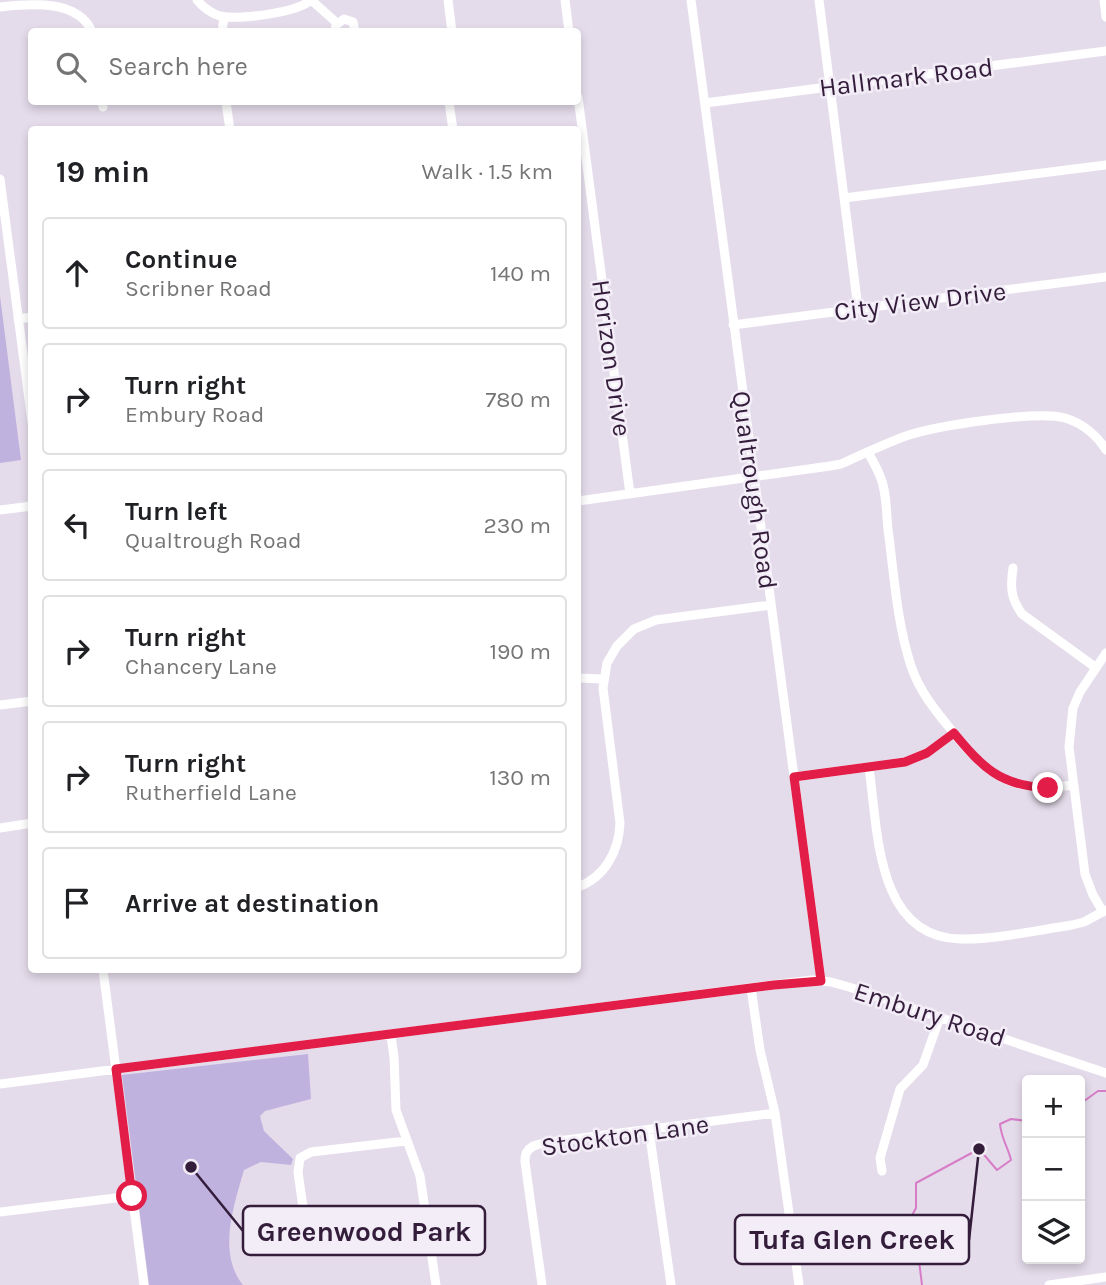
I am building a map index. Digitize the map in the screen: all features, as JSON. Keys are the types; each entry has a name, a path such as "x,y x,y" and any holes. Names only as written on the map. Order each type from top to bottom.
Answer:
{"street":[{"path":"197,0 211,12 224,17 287,11 299,8 311,0 336,27 344,19 351,20 355,28"},
{"path":"448,0 452,28"},
{"path":"565,0 568,28"},
{"name":"Qualtrough Road","path":"691,0 821,981"},
{"path":"819,0 858,308"},
{"path":"1104,0 1106,17"},
{"path":"0,7 47,2 68,5 84,16 90,28"},
{"path":"223,28 224,17"},
{"name":"Hallmark Road","path":"705,103 1106,51"},
{"path":"226,105 229,126"},
{"path":"449,105 452,126"},
{"name":"Horizon Drive","path":"579,105 630,494"},
{"path":"844,198 1106,165"},
{"path":"0,179 28,392"},
{"name":"City View Drive","path":"733,325 1106,277"},
{"path":"18,318 28,317"},
{"path":"581,501 841,464 922,431 1041,415 1079,424 1103,438 1106,450"},
{"path":"868,452 883,483 900,620 912,668 932,706 977,761 1007,781 1032,788 1074,785"},
{"path":"0,510 28,506"},
{"path":"1013,568 1011,593 1014,604 1022,614 1033,625 1095,667"},
{"path":"581,885 602,871 617,848 620,834 603,679 607,663 617,646 634,629 645,624 668,618 771,605"},
{"path":"869,768 889,888 903,912 923,928 951,939 975,939 1072,926 1105,911 1085,874 1069,747 1069,727 1073,708 1095,667 1106,653"},
{"path":"581,678 603,679"},
{"path":"0,705 28,702"},
{"path":"794,777 869,768 915,759 954,733"},
{"path":"0,828 28,824"},
{"path":"103,973 144,1285"},
{"name":"Embury Road","path":"0,1084 821,981 940,1017 1106,1073"},
{"path":"751,988 760,1050 775,1113 799,1285"},
{"path":"882,1171 880,1158 900,1089 923,1065 940,1017"},
{"path":"391,1035 396,1110 420,1176 436,1285"},
{"name":"Stockton Lane","path":"542,1285 525,1162 526,1151 536,1144 775,1113"},
{"path":"649,1130 671,1285"},
{"path":"308,1243 297,1167 303,1155 406,1141"},
{"path":"0,1212 132,1196"},
{"path":"1049,1285 1106,1277"}],"shaded area":[{"path":"0,296 21,460 0,463"},
{"path":"308,1054 311,1099 265,1111 260,1116 264,1131 293,1159 291,1165 261,1162 244,1170 240,1184 232,1213 229,1244 235,1272 243,1285 149,1285 122,1075"}],"waterway":[{"path":"1085,1100 1098,1091 1106,1091"},
{"path":"922,1285 917,1245 919,1231 910,1219 916,1208 916,1183 979,1149 997,1170 1011,1160 1000,1124 1011,1119 1022,1120"}],"place":[{"name":"Tufa Glen Creek","path":"979,1149"},
{"name":"Greenwood Park","path":"191,1167"}],"route":[{"path":"132,1196 116,1069 812,980 821,981 794,777 905,762 927,753 954,733 977,761 995,775 1032,788 1048,788"}]}
